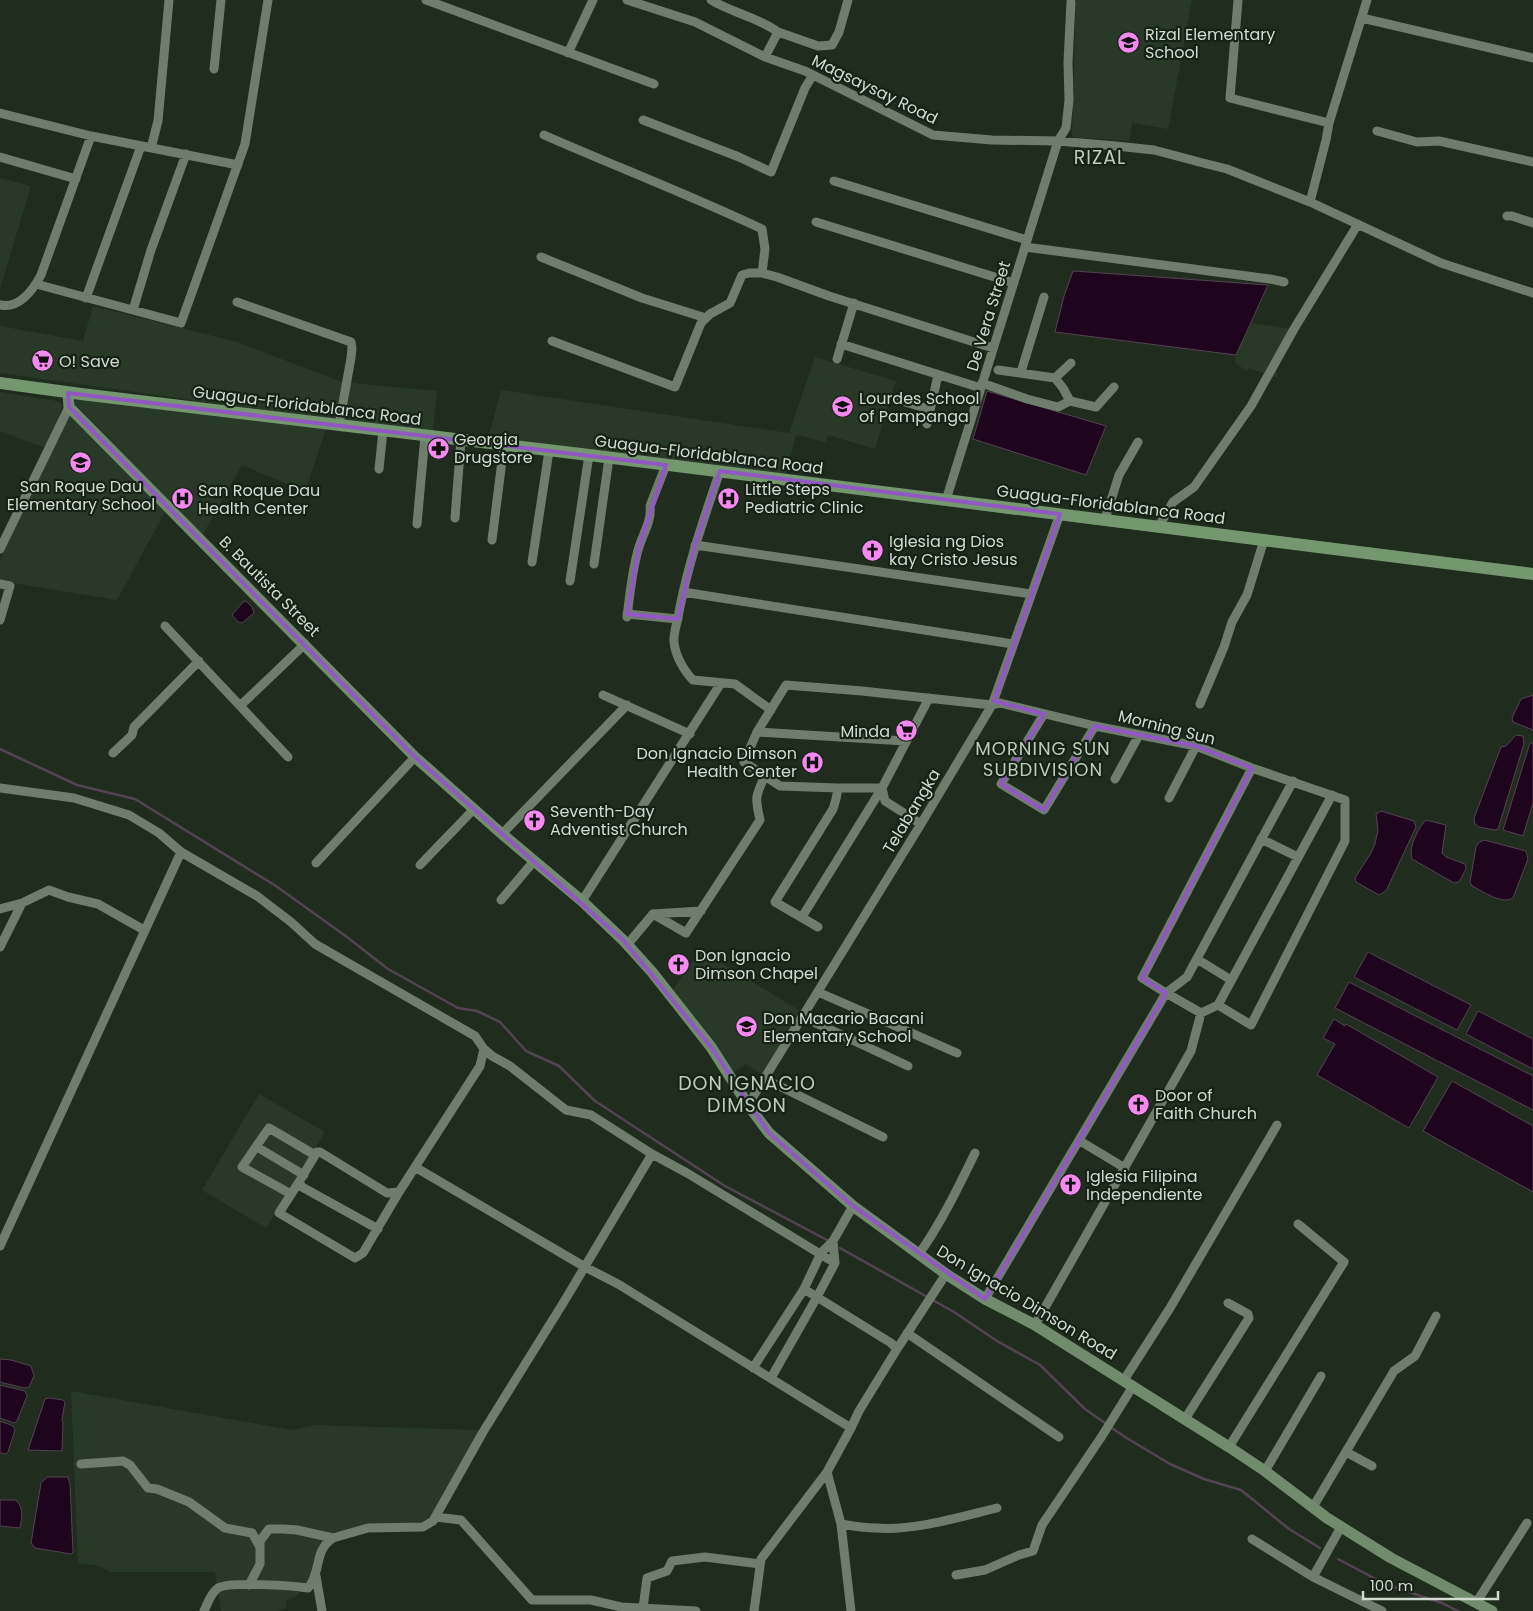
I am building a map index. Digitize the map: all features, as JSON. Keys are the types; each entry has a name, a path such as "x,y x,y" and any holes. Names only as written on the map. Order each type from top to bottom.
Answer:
{"main road":[{"name":"Guagua-Floridablanca Road","path":"0,383 68,393 720,471 1533,574"}],"street":[{"path":"151,148 158,121 169,0"},
{"path":"214,69 221,0"},
{"path":"36,284 181,323 246,144 268,0"},
{"path":"426,0 482,19 654,84"},
{"path":"568,53 593,0"},
{"name":"Magsaysay Road","path":"627,0 694,22 765,57 813,75 934,135 1154,150 1226,169 1310,202 1441,263 1532,290"},
{"path":"711,0 721,6 768,24 778,32 818,46 832,45 839,32 848,0"},
{"path":"1238,0 1230,98 1329,123"},
{"path":"1310,202 1329,123 1367,0"},
{"name":"De Vera Street","path":"946,500 982,386 993,369 993,348 1058,142 1066,128 1069,100 1068,62 1071,2"},
{"path":"1362,18 1533,58"},
{"path":"765,57 778,32"},
{"path":"642,120 739,157 763,170 771,172 805,88 813,75"},
{"path":"0,113 91,136 238,165"},
{"path":"1377,131 1417,142 1439,141 1533,162"},
{"path":"544,135 611,165 699,199 762,229 765,249 762,273"},
{"path":"0,305 10,306 22,300 34,289 91,136"},
{"path":"86,298 140,146"},
{"path":"133,310 151,250 186,154"},
{"path":"0,156 76,179"},
{"path":"834,181 1026,244 1284,282"},
{"path":"1506,216 1512,216 1533,223"},
{"path":"816,222 1014,283"},
{"path":"1159,526 1173,502 1194,487 1251,406 1294,329 1358,224"},
{"path":"541,257 642,298 706,318"},
{"path":"552,341 675,387 701,323 719,308 730,303 742,275 762,273 993,348"},
{"path":"1021,372 1044,297"},
{"path":"238,302 351,342 351,358 338,425"},
{"path":"837,359 854,303"},
{"path":"842,344 938,375 1058,407 1070,402 1096,408 1114,387"},
{"path":"1055,378 1071,363"},
{"path":"993,369 1055,378 1070,402"},
{"path":"927,424 938,375"},
{"path":"0,549 69,407 68,393"},
{"path":"895,399 929,409"},
{"name":"B. Bautista Street","path":"69,407 415,757"},
{"path":"379,469 383,431"},
{"path":"417,524 425,436"},
{"path":"455,518 461,440"},
{"path":"1105,519 1119,475 1138,442"},
{"path":"492,540 504,445"},
{"path":"532,562 549,451"},
{"path":"570,581 589,455"},
{"path":"594,564 609,458"},
{"path":"666,465 650,506 651,512 647,527 638,547 627,615 678,619"},
{"path":"720,471 695,544 683,592 674,642 680,660 692,680 735,684 771,710 757,732 744,762 780,786 882,788"},
{"name":"Telabangka","path":"748,1105 922,824 992,705 1060,514"},
{"path":"1200,704 1224,647 1232,622 1247,595 1264,540"},
{"path":"695,544 1031,594"},
{"path":"0,584 10,586 0,620"},
{"path":"683,592 1013,644"},
{"path":"165,626 288,757"},
{"path":"240,705 305,644"},
{"path":"112,753 132,736 134,727 199,661"},
{"path":"582,900 721,683"},
{"name":"Morning Sun","path":"771,710 786,685 992,705 1000,703 1096,726 1196,746 1252,768 1332,795"},
{"path":"603,695 690,734"},
{"path":"802,917 882,788 929,698"},
{"path":"502,834 626,705"},
{"path":"1044,714 1001,784 1044,810 1096,726"},
{"path":"757,732 905,741"},
{"path":"1115,779 1139,735"},
{"path":"1169,798 1196,746"},
{"path":"316,863 415,757"},
{"name":"Don Ignacio Dimson Road","path":"415,757 502,834 582,900 627,945 652,972 711,1047 769,1134 853,1206 946,1274 985,1299 1035,1325 1186,1419 1265,1471 1341,1527 1391,1558 1492,1611"},
{"path":"1202,1013 1142,978 1252,768"},
{"path":"653,914 686,933 760,820 756,801 757,793 765,776"},
{"path":"985,1299 1166,993 1187,977 1293,781"},
{"path":"0,788 74,798 129,815 159,833 181,852 257,896 291,922 315,944 476,1036 484,1049 492,1056 510,1066 566,1110 591,1115 652,1154 835,1262"},
{"path":"818,927 775,902 833,808 838,788"},
{"path":"882,788 886,801 922,824"},
{"path":"1035,1325 1192,1051 1202,1013 1218,1005 1332,795 1345,800 1345,841 1251,1025 1218,1005"},
{"path":"420,865 474,810"},
{"path":"1261,839 1298,857"},
{"path":"0,1246 181,852"},
{"path":"501,900 534,861"},
{"path":"0,909 22,903 49,890 68,897 98,904 144,930"},
{"path":"0,947 22,903"},
{"path":"627,945 653,914 701,911"},
{"path":"1197,959 1231,980"},
{"path":"818,992 957,1053"},
{"path":"803,1017 908,1066"},
{"path":"399,1192 387,1193 320,1152 317,1152 279,1213 350,1257 355,1258 363,1253 399,1192 480,1066 484,1049"},
{"path":"765,1079 883,1137"},
{"path":"956,1575 985,1570 1019,1555 1034,1551 1042,1525 1114,1418 1128,1383 1278,1125"},
{"path":"291,1194 242,1167 269,1128 315,1155"},
{"path":"1080,1141 1125,1168"},
{"path":"257,1147 302,1178"},
{"path":"919,1254 930,1239 956,1193 975,1153"},
{"path":"204,1611 212,1593 220,1586 249,1585 308,1588 313,1582 321,1549 326,1542 333,1538 368,1528 423,1527 430,1524 483,1432 652,1154"},
{"path":"415,1167 585,1267 618,1284 851,1428"},
{"path":"302,1178 302,1187 378,1229"},
{"path":"753,1368 804,1289 821,1254 833,1241 853,1206"},
{"path":"1229,1447 1344,1262 1298,1224"},
{"path":"771,1378 835,1262 833,1241"},
{"path":"754,1611 760,1559 827,1472 859,1411 896,1349 946,1274"},
{"path":"804,1289 890,1343 896,1349"},
{"path":"1186,1419 1249,1318 1248,1314 1228,1303"},
{"path":"1313,1507 1394,1371 1415,1356 1436,1316"},
{"path":"907,1333 1059,1437"},
{"path":"1265,1471 1321,1376"},
{"path":"1346,1452 1372,1466"},
{"path":"81,1464 123,1461 130,1465 148,1488 157,1489 189,1502 225,1528 252,1533 260,1547"},
{"path":"827,1472 841,1524 851,1611"},
{"path":"841,1524 877,1529 913,1526 940,1522 997,1508"},
{"path":"435,1517 461,1520 532,1600 591,1600 621,1607 696,1611"},
{"path":"1476,1603 1526,1523"},
{"path":"1313,1577 1341,1527"},
{"path":"249,1585 260,1564 260,1541 269,1530 290,1530 333,1538"},
{"path":"1252,1539 1313,1577 1382,1611"},
{"path":"643,1608 647,1578 667,1571 672,1561 705,1557 760,1564"},
{"path":"315,1573 322,1611"}],"highlighted area":[{"path":"68,393 666,465 639,547 627,614 678,619 695,545 720,471 1060,514 994,701 1044,714 1001,784 1044,810 1095,726 1196,746 1252,768 1142,978 1166,993 985,1299 853,1206 769,1133 711,1047 624,941 415,757 69,407"}],"shaded area":[{"name":"Rizal Elementary School","path":"1076,0 1192,0 1168,129 1132,123 1129,141 1072,137"},
{"path":"0,178 31,186 0,289"},
{"path":"1073,271 1268,285 1236,355 1055,332 1064,296"},
{"path":"93,306 237,342 342,382 437,391 433,431 305,416 0,373 0,326 83,341"},
{"path":"1250,323 1293,329 1274,365 1278,378 1249,368 1247,371 1235,363 1236,355"},
{"path":"815,357 896,381 875,449 828,435 826,442 796,435 786,474 488,439 501,390 789,433"},
{"path":"987,391 1106,426 1086,475 973,439"},
{"path":"0,392 57,401 62,405 57,423 45,448 0,431"},
{"path":"80,399 326,429 305,492 242,465 202,536 73,405"},
{"name":"San Roque Dau Elementary School","path":"68,412 165,512 117,600 0,581 0,560"},
{"path":"246,601 252,607 254,613 242,623 238,622 232,615"},
{"path":"1533,695 1533,730 1513,722 1512,718 1521,699"},
{"path":"1516,735 1523,736 1524,744 1498,829 1479,827 1475,824 1474,818 1501,747 1506,746"},
{"path":"1530,743 1533,743 1533,803 1523,836 1503,830"},
{"path":"1381,811 1414,821 1416,827 1386,891 1379,895 1356,882 1355,878 1375,844 1378,830 1376,814"},
{"path":"1426,820 1446,825 1442,853 1446,857 1465,864 1466,869 1459,882 1454,883 1412,859 1411,849 1414,838"},
{"path":"1484,840 1526,851 1528,859 1513,898 1508,900 1498,899 1472,886 1470,882 1476,847 1479,842"},
{"name":"Don Macario Bacani Elementary School","path":"701,950 802,1012 762,1075 746,1064 733,1072 672,991"},
{"path":"1368,952 1471,1005 1457,1030 1354,977"},
{"path":"1349,982 1533,1076 1533,1110 1335,1008"},
{"path":"1478,1011 1533,1039 1533,1069 1466,1034"},
{"path":"1334,1019 1438,1077 1409,1128 1317,1075 1335,1044 1323,1038"},
{"path":"1452,1081 1533,1126 1533,1192 1423,1131"},
{"path":"259,1094 325,1132 266,1228 202,1190"},
{"path":"0,1359 31,1366 34,1376 29,1387 24,1388 0,1382"},
{"path":"0,1385 25,1391 27,1396 17,1421 14,1423 0,1418"},
{"path":"71,1391 292,1430 316,1425 481,1431 429,1522 332,1535 306,1586 295,1597 286,1601 286,1608 278,1611 221,1611 215,1572 110,1572 100,1566 78,1563"},
{"path":"50,1398 65,1402 62,1420 62,1451 28,1450 45,1399"},
{"path":"0,1421 13,1426 15,1430 6,1454 0,1453"},
{"path":"47,1477 68,1477 70,1484 73,1552 71,1554 35,1548 31,1543 41,1483"},
{"path":"0,1500 16,1500 19,1503 22,1513 20,1528 0,1526"}],"waterway":[{"path":"0,749 77,785 135,799 276,886 388,969 458,1008 477,1011 500,1022 526,1051 559,1066 595,1101 725,1186 829,1241"},
{"path":"840,1248 954,1312 997,1341 1040,1365 1085,1409 1125,1437 1170,1464 1204,1479 1241,1490 1289,1529 1320,1548"},
{"path":"1338,1559 1385,1584 1442,1603 1458,1611"}],"place":[{"name":"Rizal Elementary School","path":"1129,43"},
{"name":"O! Save","path":"43,361"},
{"name":"Lourdes School of Pampanga","path":"843,407"},
{"name":"Georgia Drugstore","path":"438,448"},
{"name":"San Roque Dau Elementary School","path":"81,462"},
{"name":"Little Steps Pediatric Clinic","path":"729,498"},
{"name":"San Roque Dau Health Center","path":"182,499"},
{"name":"Iglesia ng Dios kay Cristo Jesus","path":"873,550"},
{"name":"Minda","path":"906,731"},
{"name":"Don Ignacio Dimson Health Center","path":"813,762"},
{"name":"Seventh-Day Adventist Church","path":"534,820"},
{"name":"Don Ignacio Dimson Chapel","path":"679,964"},
{"name":"Don Macario Bacani Elementary School","path":"747,1027"},
{"name":"Door of Faith Church","path":"1139,1104"},
{"name":"Iglesia Filipina Independiente","path":"1070,1185"}],"district":[{"name":"RIZAL","path":"1100,157"},
{"name":"MORNING SUN SUBDIVISION","path":"1043,760"},
{"name":"DON IGNACIO DIMSON","path":"747,1094"}]}
